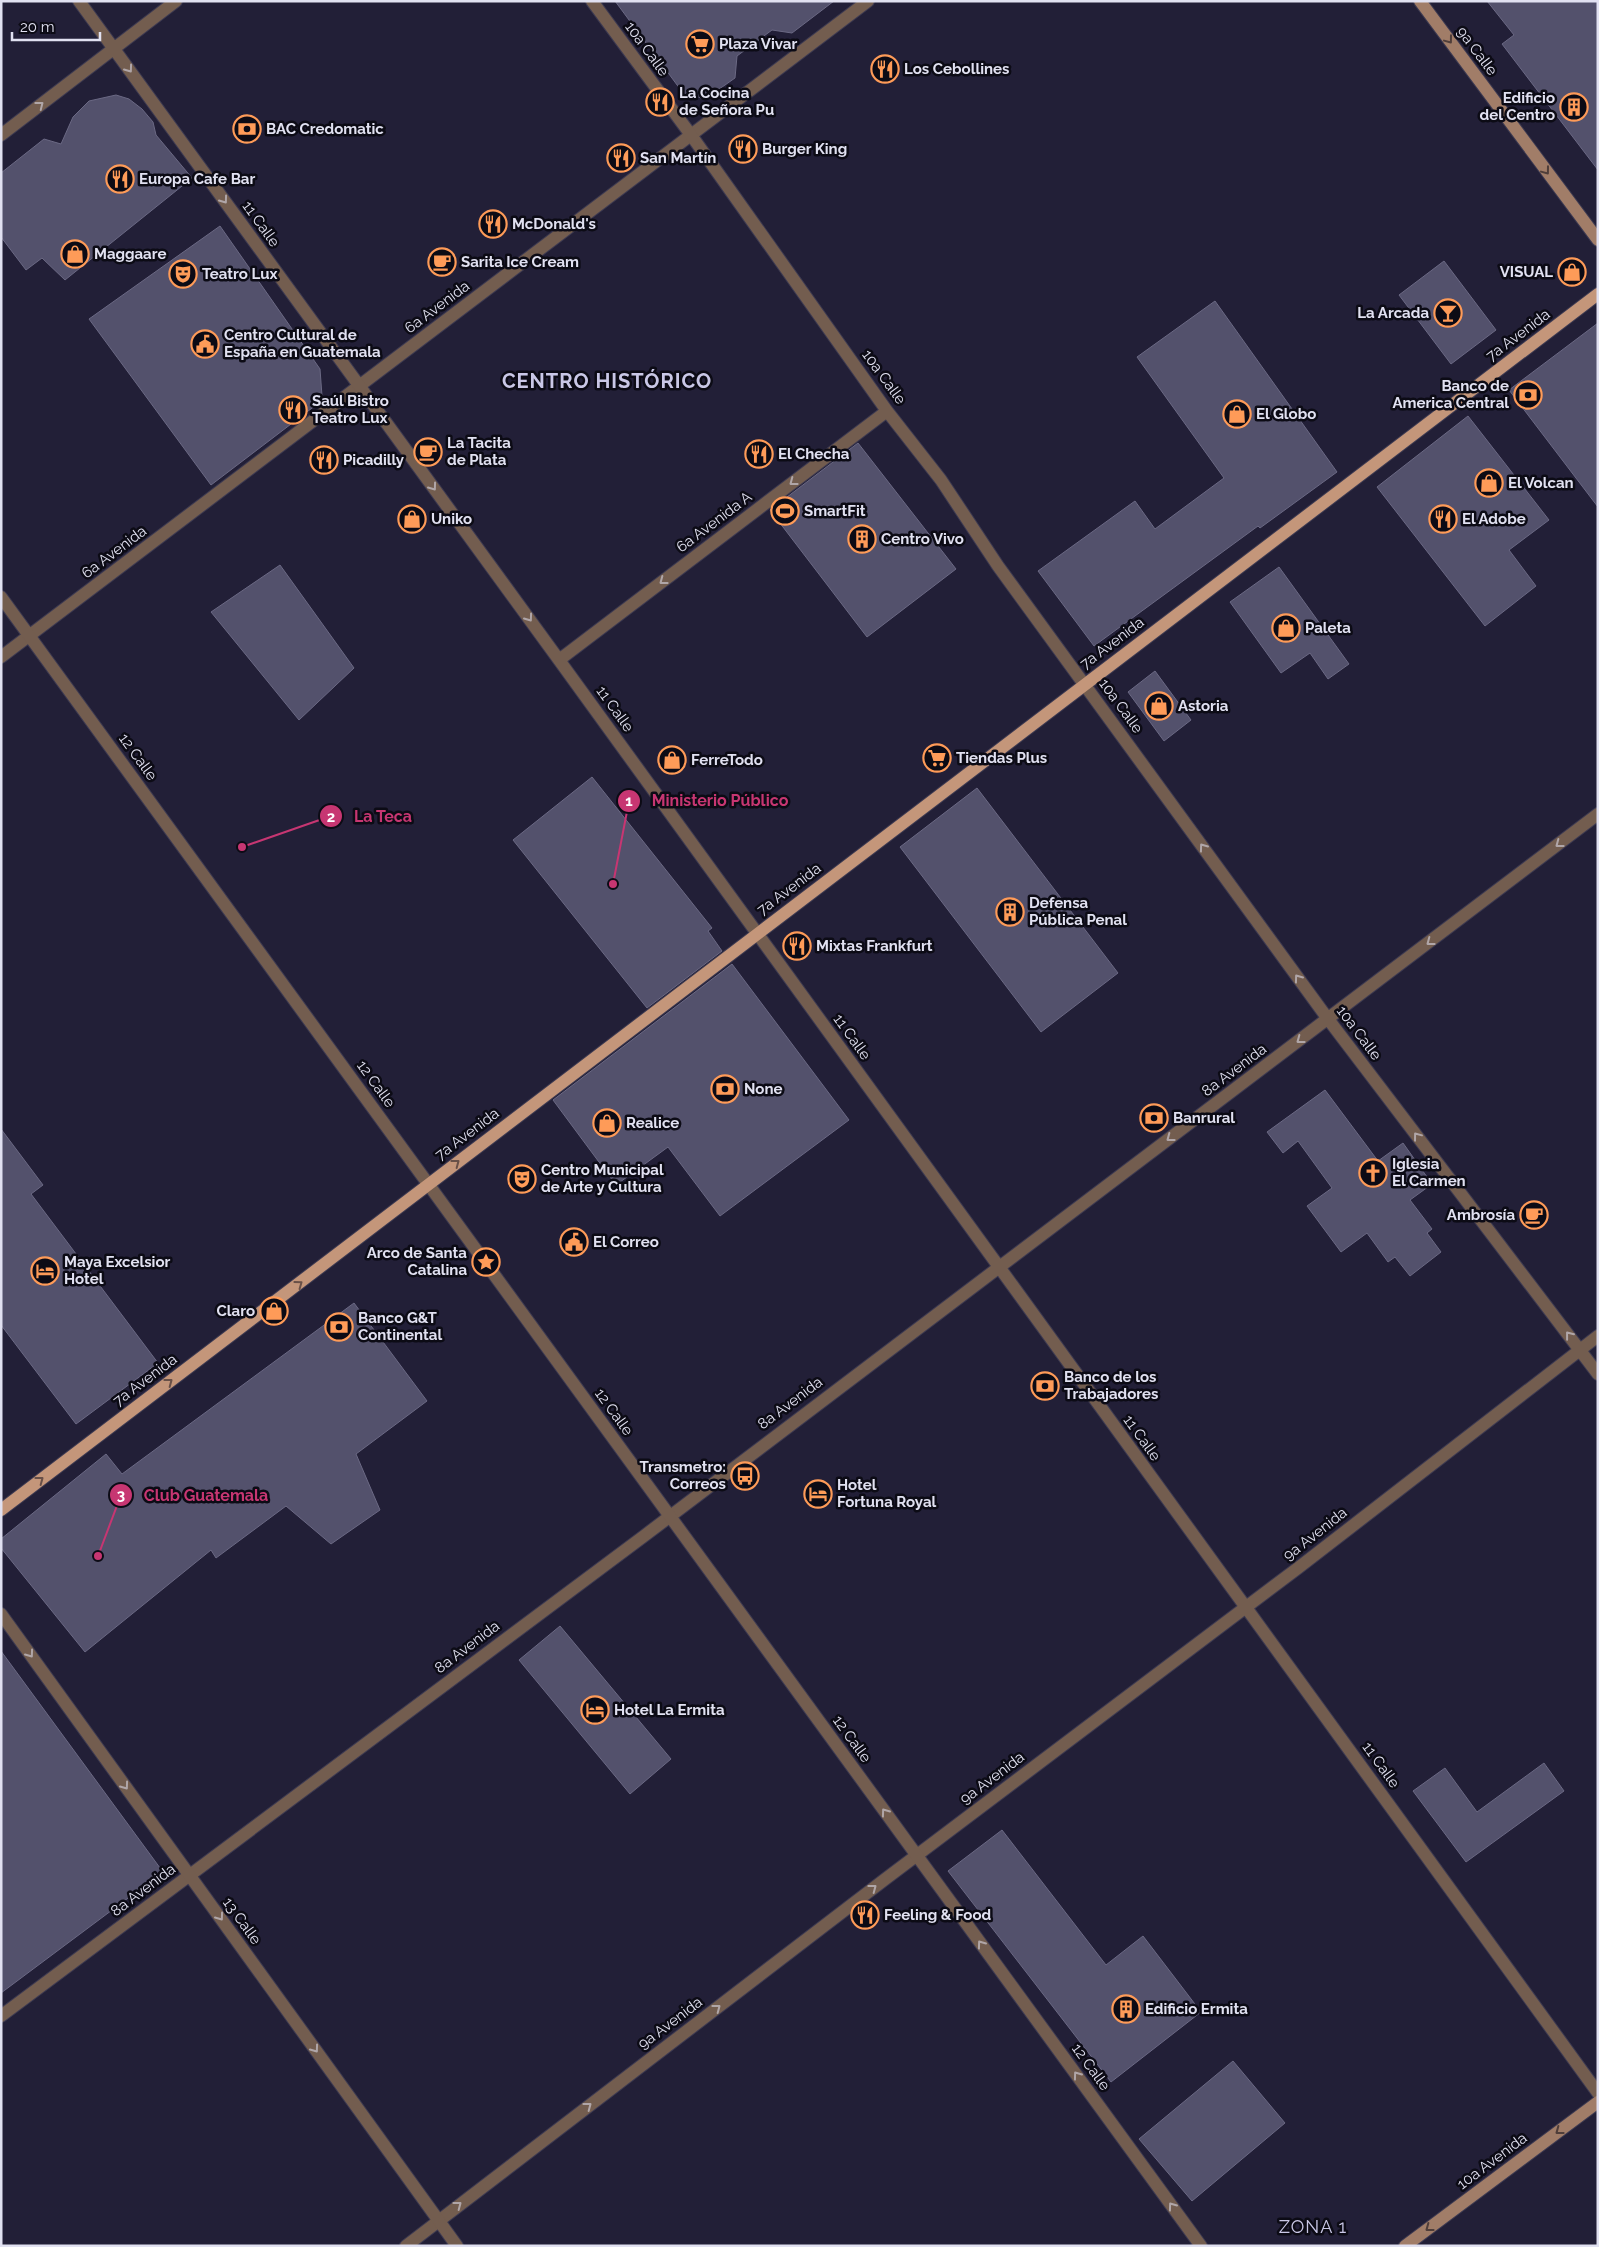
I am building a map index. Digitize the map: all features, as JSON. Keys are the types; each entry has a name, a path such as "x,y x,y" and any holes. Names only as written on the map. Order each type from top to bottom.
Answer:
{"main road":[{"name":"9a Calle","path":"1420,1 1598,240"},
{"name":"7a Avenida","path":"1,1510 1598,294"},
{"name":"10a Avenida","path":"1405,2246 1598,2102"}],"street":[{"name":"11 Calle","path":"79,1 1598,2093"},
{"path":"1,135 176,1"},
{"name":"10a Calle","path":"592,1 691,135 887,411 941,480 998,566 1328,1019 1598,1374"},
{"name":"6a Avenida","path":"1,657 868,1"},
{"name":"6a Avenida A","path":"559,660 887,411"},
{"name":"12 Calle","path":"1,597 1201,2246"},
{"name":"8a Avenida","path":"1,2016 670,1516 1598,814"},
{"name":"9a Avenida","path":"406,2246 1598,1336"},
{"name":"13 Calle","path":"1,1614 457,2246"}],"building":[{"name":"Plaza Vivar","path":"615,1 834,1 792,33 772,30 737,56 735,78 705,99 683,93"},
{"name":"Edificio del Centro","path":"1487,1 1598,1 1598,170 1502,44 1514,35"},
{"path":"116,95 129,99 142,109 153,122 156,135 192,178 65,280 42,258 26,270 1,237 1,173 44,139 61,144 73,117 89,101"},
{"name":"Centro Cultural de España en Guatemala","path":"220,226 320,369 322,396 316,405 211,485 89,319"},
{"name":"La Arcada","path":"1444,261 1496,330 1451,364 1399,295"},
{"path":"1215,301 1337,472 1260,528 1258,526 1094,646 1038,571 1135,501 1155,529 1224,478 1137,357"},
{"path":"1598,323 1598,507 1509,390"},
{"name":"El Adobe","path":"1468,416 1549,520 1509,550 1536,586 1485,626 1377,487"},
{"name":"Centro Vivo","path":"858,443 956,569 867,637 770,510"},
{"path":"280,565 354,668 299,720 211,612"},
{"name":"Paleta","path":"1279,567 1349,664 1328,679 1310,653 1281,673 1230,602"},
{"name":"Astoria","path":"1155,671 1191,720 1164,741 1128,692"},
{"path":"592,777 712,928 708,931 722,951 647,1008 513,840"},
{"name":"Defensa Pública Penal","path":"977,788 1118,973 1041,1032 900,847"},
{"name":"None","path":"732,964 849,1120 720,1216 668,1147 616,1185 553,1100"},
{"name":"Iglesia El Carmen","path":"1325,1090 1378,1161 1403,1143 1432,1184 1410,1200 1432,1229 1427,1233 1441,1252 1410,1276 1395,1257 1388,1262 1367,1233 1341,1252 1307,1206 1332,1188 1298,1141 1283,1153 1267,1132"},
{"name":"Maya Excelsior Hotel","path":"1,1129 43,1185 31,1194 158,1363 76,1424 1,1325"},
{"path":"354,1303 427,1401 356,1454 380,1510 331,1544 286,1506 216,1558 211,1550 85,1652 1,1548 1,1539 106,1454 122,1474"},
{"name":"Hotel La Ermita","path":"560,1626 671,1759 630,1794 519,1660"},
{"path":"1,1651 163,1872 1,1993"},
{"path":"1544,1763 1564,1791 1466,1862 1413,1791 1445,1768 1477,1812"},
{"path":"1002,1830 1106,1965 1143,1936 1201,2012 1111,2082 948,1871"},
{"path":"1233,2061 1285,2123 1192,2201 1139,2139"}],"place":[{"name":"Plaza Vivar","path":"700,44"},
{"name":"Los Cebollines","path":"885,69"},
{"name":"La Cocina de Señora Pu","path":"660,102"},
{"name":"Edificio del Centro","path":"1574,107"},
{"name":"BAC Credomatic","path":"247,129"},
{"name":"Burger King","path":"743,149"},
{"name":"San Martín","path":"621,158"},
{"name":"Europa Cafe Bar","path":"120,179"},
{"name":"McDonald's","path":"493,224"},
{"name":"Maggaare","path":"75,254"},
{"name":"Sarita Ice Cream","path":"442,262"},
{"name":"VISUAL","path":"1572,272"},
{"name":"Teatro Lux","path":"183,274"},
{"name":"La Arcada","path":"1448,313"},
{"name":"Centro Cultural de España en Guatemala","path":"205,344"},
{"name":"Banco de America Central","path":"1528,395"},
{"name":"Saúl Bistro Teatro Lux","path":"293,410"},
{"name":"El Globo","path":"1237,414"},
{"name":"La Tacita de Plata","path":"428,452"},
{"name":"El Checha","path":"759,454"},
{"name":"Picadilly","path":"324,460"},
{"name":"El Volcan","path":"1489,483"},
{"name":"SmartFit","path":"785,511"},
{"name":"Uniko","path":"412,519"},
{"name":"El Adobe","path":"1443,519"},
{"name":"Centro Vivo","path":"862,539"},
{"name":"Paleta","path":"1286,628"},
{"name":"Astoria","path":"1159,706"},
{"name":"Tiendas Plus","path":"937,758"},
{"name":"FerreTodo","path":"672,760"},
{"name":"La Teca","path":"242,847"},
{"name":"Ministerio Público","path":"613,884"},
{"name":"Defensa Pública Penal","path":"1010,912"},
{"name":"Mixtas Frankfurt","path":"797,946"},
{"name":"None","path":"725,1089"},
{"name":"Banrural","path":"1154,1118"},
{"name":"Realice","path":"607,1123"},
{"name":"Iglesia El Carmen","path":"1373,1173"},
{"name":"Centro Municipal de Arte y Cultura","path":"522,1179"},
{"name":"Ambrosía","path":"1534,1215"},
{"name":"El Correo","path":"574,1242"},
{"name":"Arco de Santa Catalina","path":"486,1262"},
{"name":"Maya Excelsior Hotel","path":"45,1271"},
{"name":"Claro","path":"274,1311"},
{"name":"Banco G&T Continental","path":"339,1327"},
{"name":"Banco de los Trabajadores","path":"1045,1386"},
{"name":"Transmetro: Correos","path":"745,1476"},
{"name":"Hotel Fortuna Royal","path":"818,1494"},
{"name":"Club Guatemala","path":"98,1556"},
{"name":"Hotel La Ermita","path":"595,1710"},
{"name":"Feeling & Food","path":"865,1915"},
{"name":"Edificio Ermita","path":"1126,2009"}],"district":[{"name":"CENTRO HISTÓRICO","path":"607,381"},
{"name":"ZONA 1","path":"1313,2227"}]}
